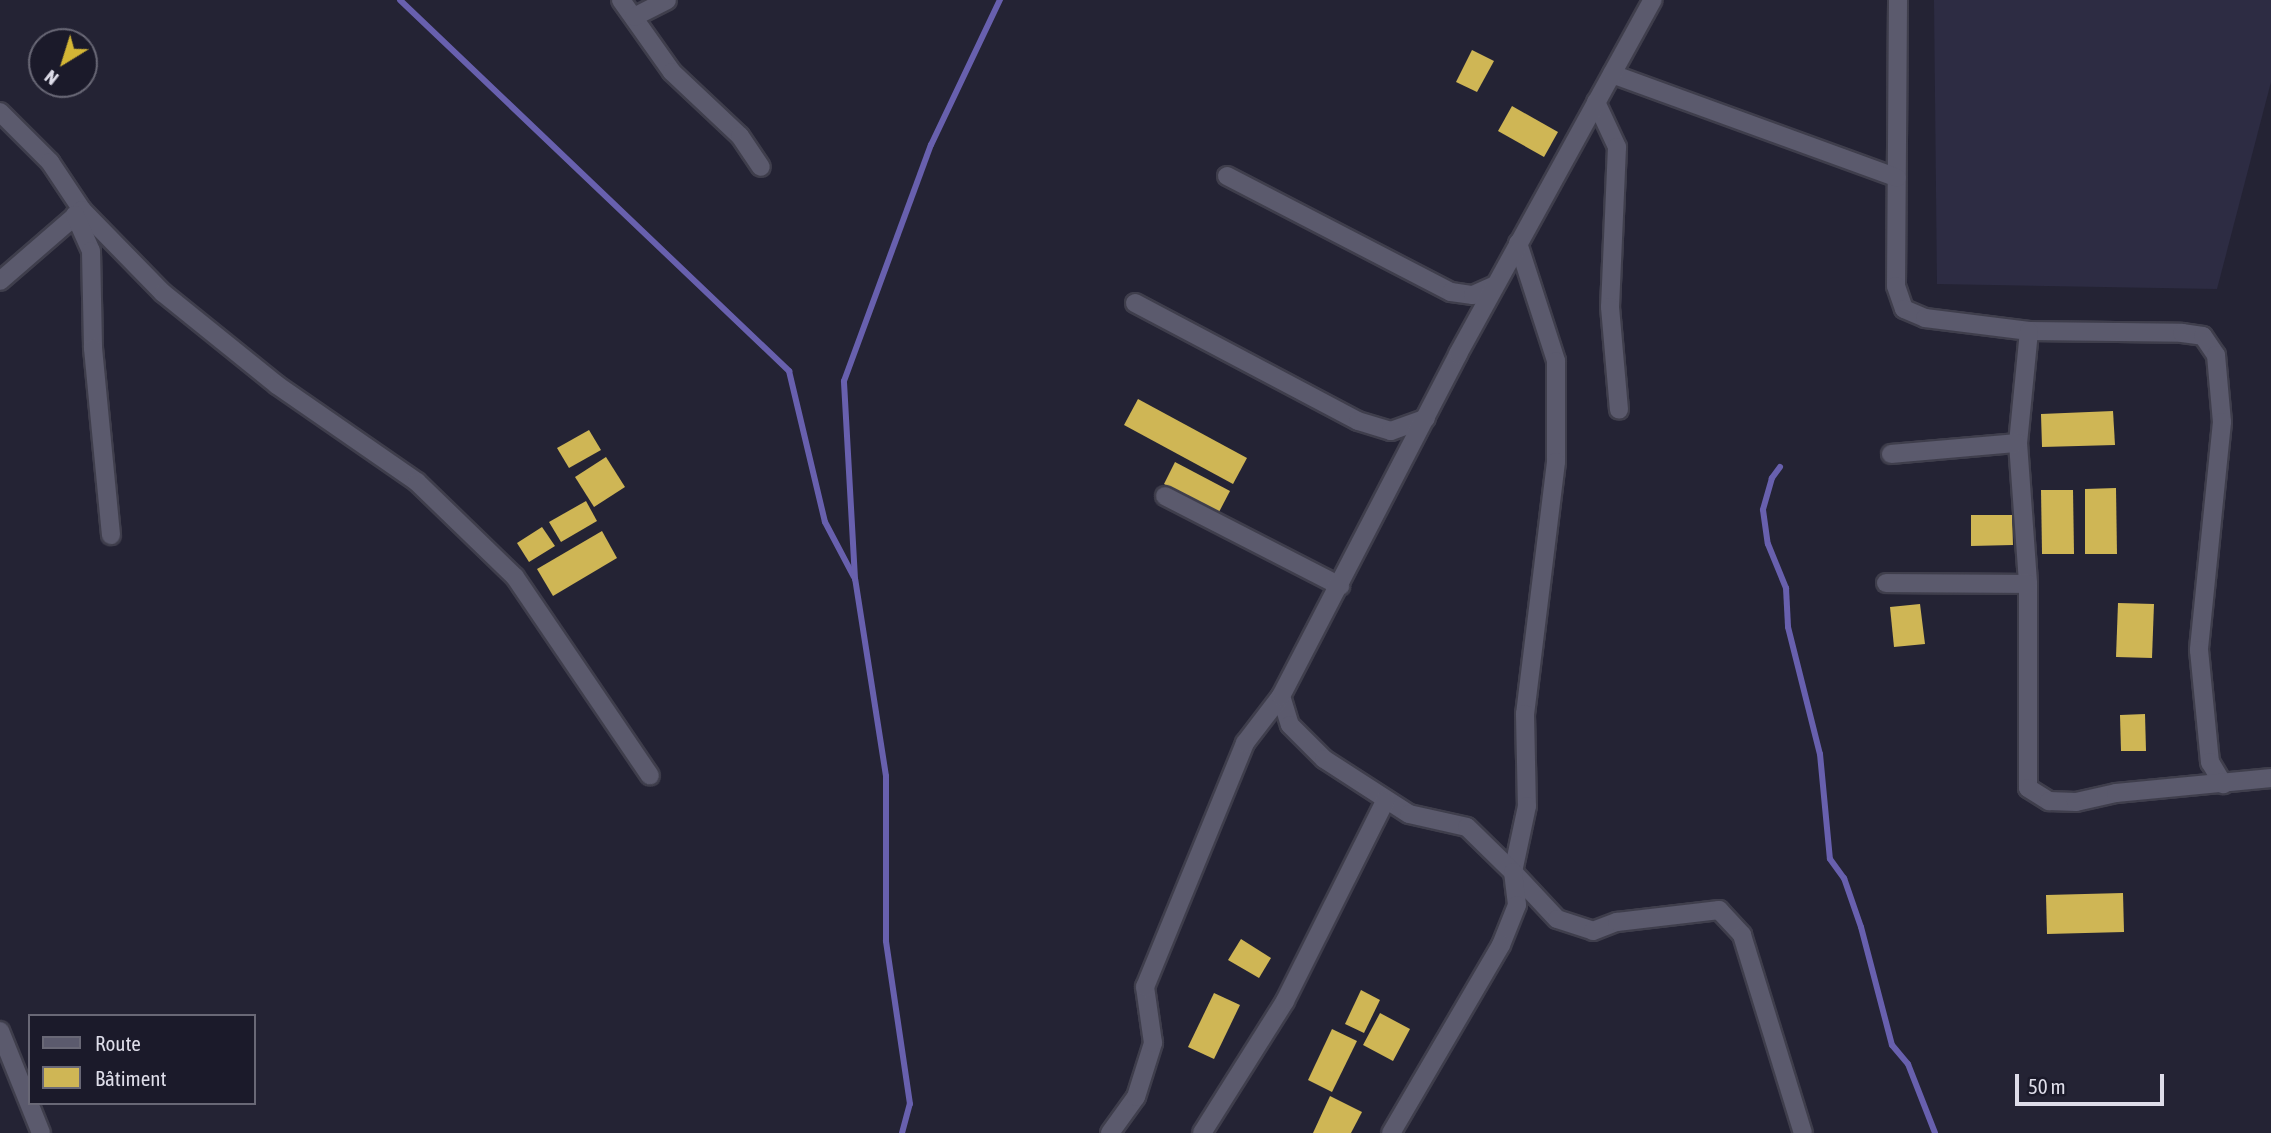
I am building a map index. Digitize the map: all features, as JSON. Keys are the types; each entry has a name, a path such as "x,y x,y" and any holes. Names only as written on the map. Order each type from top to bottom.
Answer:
{"street":[{"path":"621,0 671,72 740,136 761,167"},
{"path":"634,17 667,0"},
{"path":"1110,1133 1136,1097 1153,1043 1145,987 1245,743 1281,696 1518,243 1653,0"},
{"path":"1898,0 1896,286 1904,309 1925,318 2029,331 2182,333 2203,336 2216,355 2222,422 2199,650 2210,762 2223,784"},
{"path":"1612,74 1897,178"},
{"path":"1596,102 1617,147 1610,307 1619,410"},
{"path":"1,115 50,162 78,213 91,251 93,348 111,535"},
{"path":"1227,176 1451,292 1473,295 1496,285"},
{"path":"0,281 78,213"},
{"path":"78,213 163,293 277,385 417,482 515,577 650,776"},
{"path":"1391,1133 1502,944 1517,905 1513,872 1527,806 1525,714 1556,462 1556,361 1518,243"},
{"path":"1135,303 1358,421 1391,431 1426,418"},
{"path":"2029,331 2018,443 2028,584 2028,788 2049,801 2076,802 2116,793 2271,778"},
{"path":"1891,454 2018,443"},
{"path":"1166,496 1340,586"},
{"path":"1886,583 2028,584"},
{"path":"1281,696 1290,725 1315,750 1385,801 1409,814 1466,827 1557,919 1593,931 1617,922 1719,910 1742,935 1802,1133"},
{"path":"1202,1133 1285,1001 1385,801"},
{"path":"0,1031 28,1101"},
{"path":"30,1105 41,1133"}],"shaded area":[{"path":"1934,0 2271,0 2271,82 2217,289 1937,284"}],"building":[{"path":"1472,50 1494,61 1477,92 1456,82"},
{"path":"1512,106 1558,132 1544,157 1498,131"},
{"path":"1138,399 1247,458 1233,484 1124,425"},
{"path":"2113,411 2115,445 2042,447 2041,414"},
{"path":"589,430 601,450 569,468 557,448"},
{"path":"606,457 625,487 594,507 575,477"},
{"path":"1175,462 1230,491 1219,512 1164,484"},
{"path":"2116,488 2117,554 2085,554 2085,489"},
{"path":"2041,490 2073,490 2074,554 2042,554"},
{"path":"586,501 597,521 561,542 549,522"},
{"path":"1971,515 2012,515 2013,545 1971,546"},
{"path":"542,527 555,546 529,562 517,543"},
{"path":"602,531 617,558 553,596 537,569"},
{"path":"2118,603 2154,604 2152,658 2116,657"},
{"path":"1920,604 1925,644 1894,647 1890,607"},
{"path":"2145,714 2146,751 2121,751 2120,715"},
{"path":"2123,893 2124,932 2047,934 2046,895"},
{"path":"1241,939 1271,958 1259,978 1228,960"},
{"path":"1361,990 1380,1000 1364,1033 1345,1024"},
{"path":"1214,993 1240,1005 1214,1059 1188,1047"},
{"path":"1380,1013 1410,1029 1393,1061 1363,1045"},
{"path":"1332,1029 1357,1041 1332,1092 1308,1080"},
{"path":"1330,1096 1362,1112 1351,1133 1313,1133"}],"waterway":[{"path":"400,0 789,371 825,522 854,577"},
{"path":"902,1133 910,1104 886,941 886,776 855,579 844,381 931,145 1000,0"},
{"path":"1780,467 1772,478 1763,510 1768,544 1786,588 1788,627 1820,754 1830,859 1844,878 1861,927 1892,1045 1908,1064 1935,1133"}]}
